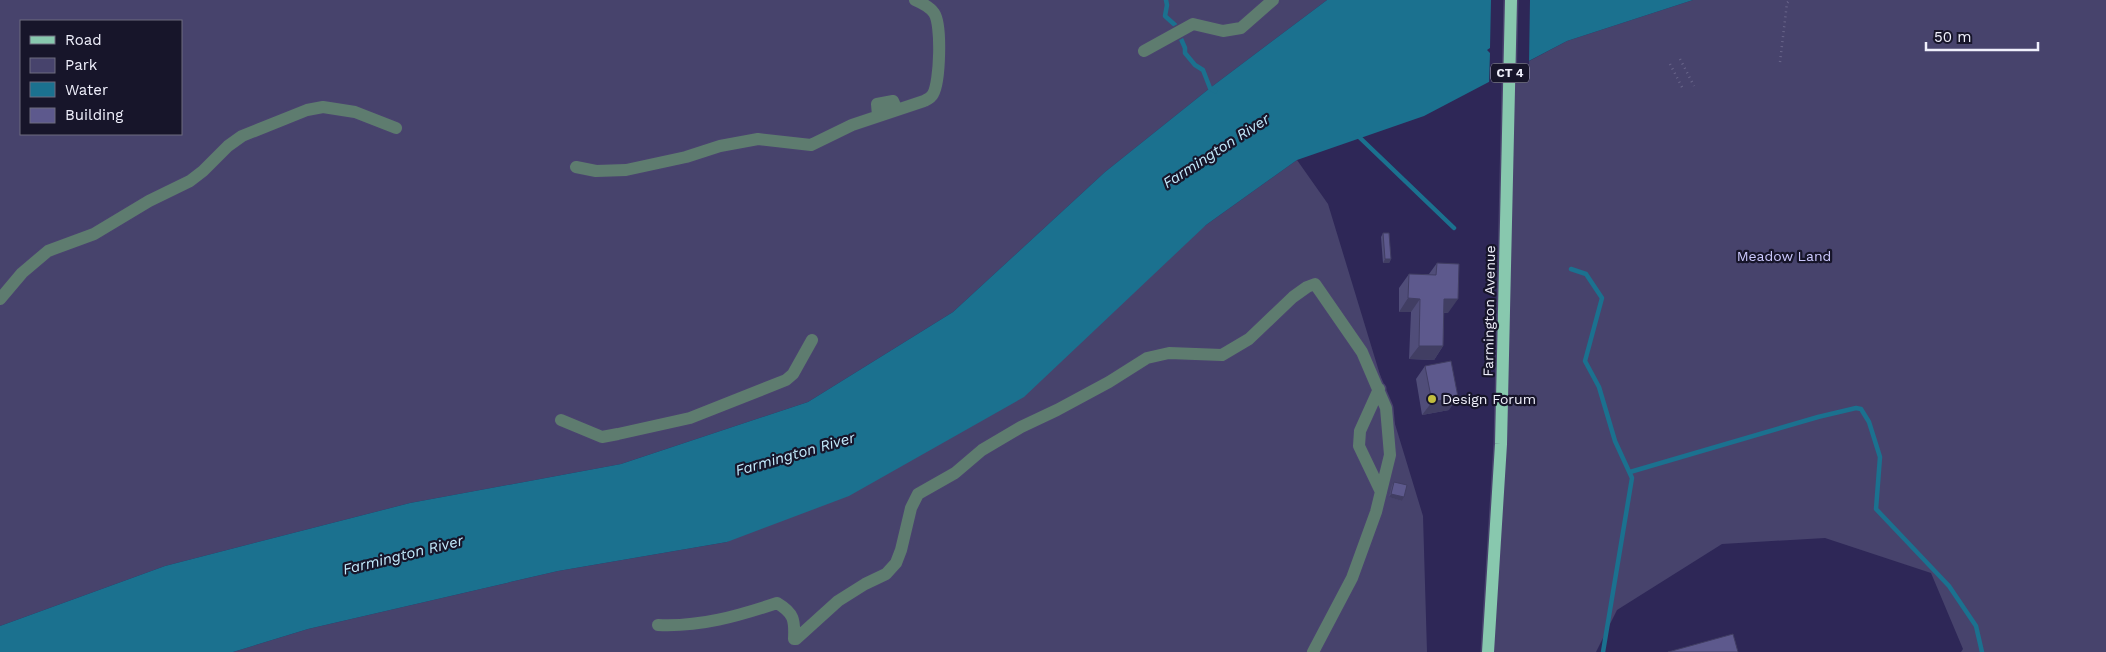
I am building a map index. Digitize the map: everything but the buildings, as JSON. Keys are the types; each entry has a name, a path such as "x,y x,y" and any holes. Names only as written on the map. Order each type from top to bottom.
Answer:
{"main road":[{"name":"Farmington Avenue","path":"1488,652 1501,444 1511,0"}],"lane":[{"path":"576,167 596,171 626,170 686,157 756,133 811,145 887,110 924,101 932,96 937,85 939,26 935,14 924,4 915,0"},
{"path":"1144,51 1194,24 1223,31 1240,28 1273,0"},
{"path":"0,299 22,273 48,251 94,234 149,201 190,181 228,146 242,136 307,110 323,107 355,112 396,128"},
{"path":"811,153 824,140"},
{"path":"658,625 682,626 702,624 778,603 790,611 795,626 794,639 796,639 838,601 865,584 886,574 896,563 911,508 918,494 955,473 982,450 1109,382 1147,358 1169,353 1222,355 1249,339 1293,297 1315,284 1321,290 1362,352 1386,408 1390,455 1376,512 1352,578 1313,652"},
{"path":"561,420 602,437 690,418 786,380 793,374 812,340"},
{"path":"1378,390 1360,431 1359,446 1366,465 1381,492"}],"path":[{"path":"1780,62 1787,3 1790,0"},
{"path":"1680,59 1694,86"},
{"path":"1670,64 1683,89"}],"green space":[{"path":"0,0 1327,0 1210,88 1105,172 953,312 808,402 621,464 410,503 165,566 0,626"},
{"name":"Meadow Land","path":"1693,0 2106,0 2106,652 1961,652 1963,649 1931,573 1825,538 1722,544 1617,610 1596,652 1488,652 1510,71 1567,41"},
{"path":"1297,160 1328,204 1423,516 1427,652 233,652 308,629 558,571 727,542 1206,225"}],"water":[{"name":"Farmington River","path":"1327,0 1693,0 1567,41 1424,116 1297,160 1206,225 1024,397 849,496 727,542 558,571 308,629 233,652 0,652 0,626 165,566 410,503 621,464 808,402 953,312 1105,172 1210,88"}],"pier":[{"path":"1491,0 1530,0 1529,64 1489,85 1490,53 1487,50 1490,48"}],"waterway":[{"path":"1166,0 1165,16 1175,25 1185,48 1185,53 1195,65 1203,70 1210,88 1215,91"},
{"path":"1356,134 1454,228"},
{"path":"1571,269 1586,274 1602,298 1585,361 1599,387 1615,441 1632,478 1603,652"},
{"path":"1630,472 1818,417 1856,408 1861,409 1869,422 1880,457 1876,509 1949,586 1976,626 1982,652"}],"place":[{"name":"Design Forum","path":"1432,399"}]}
